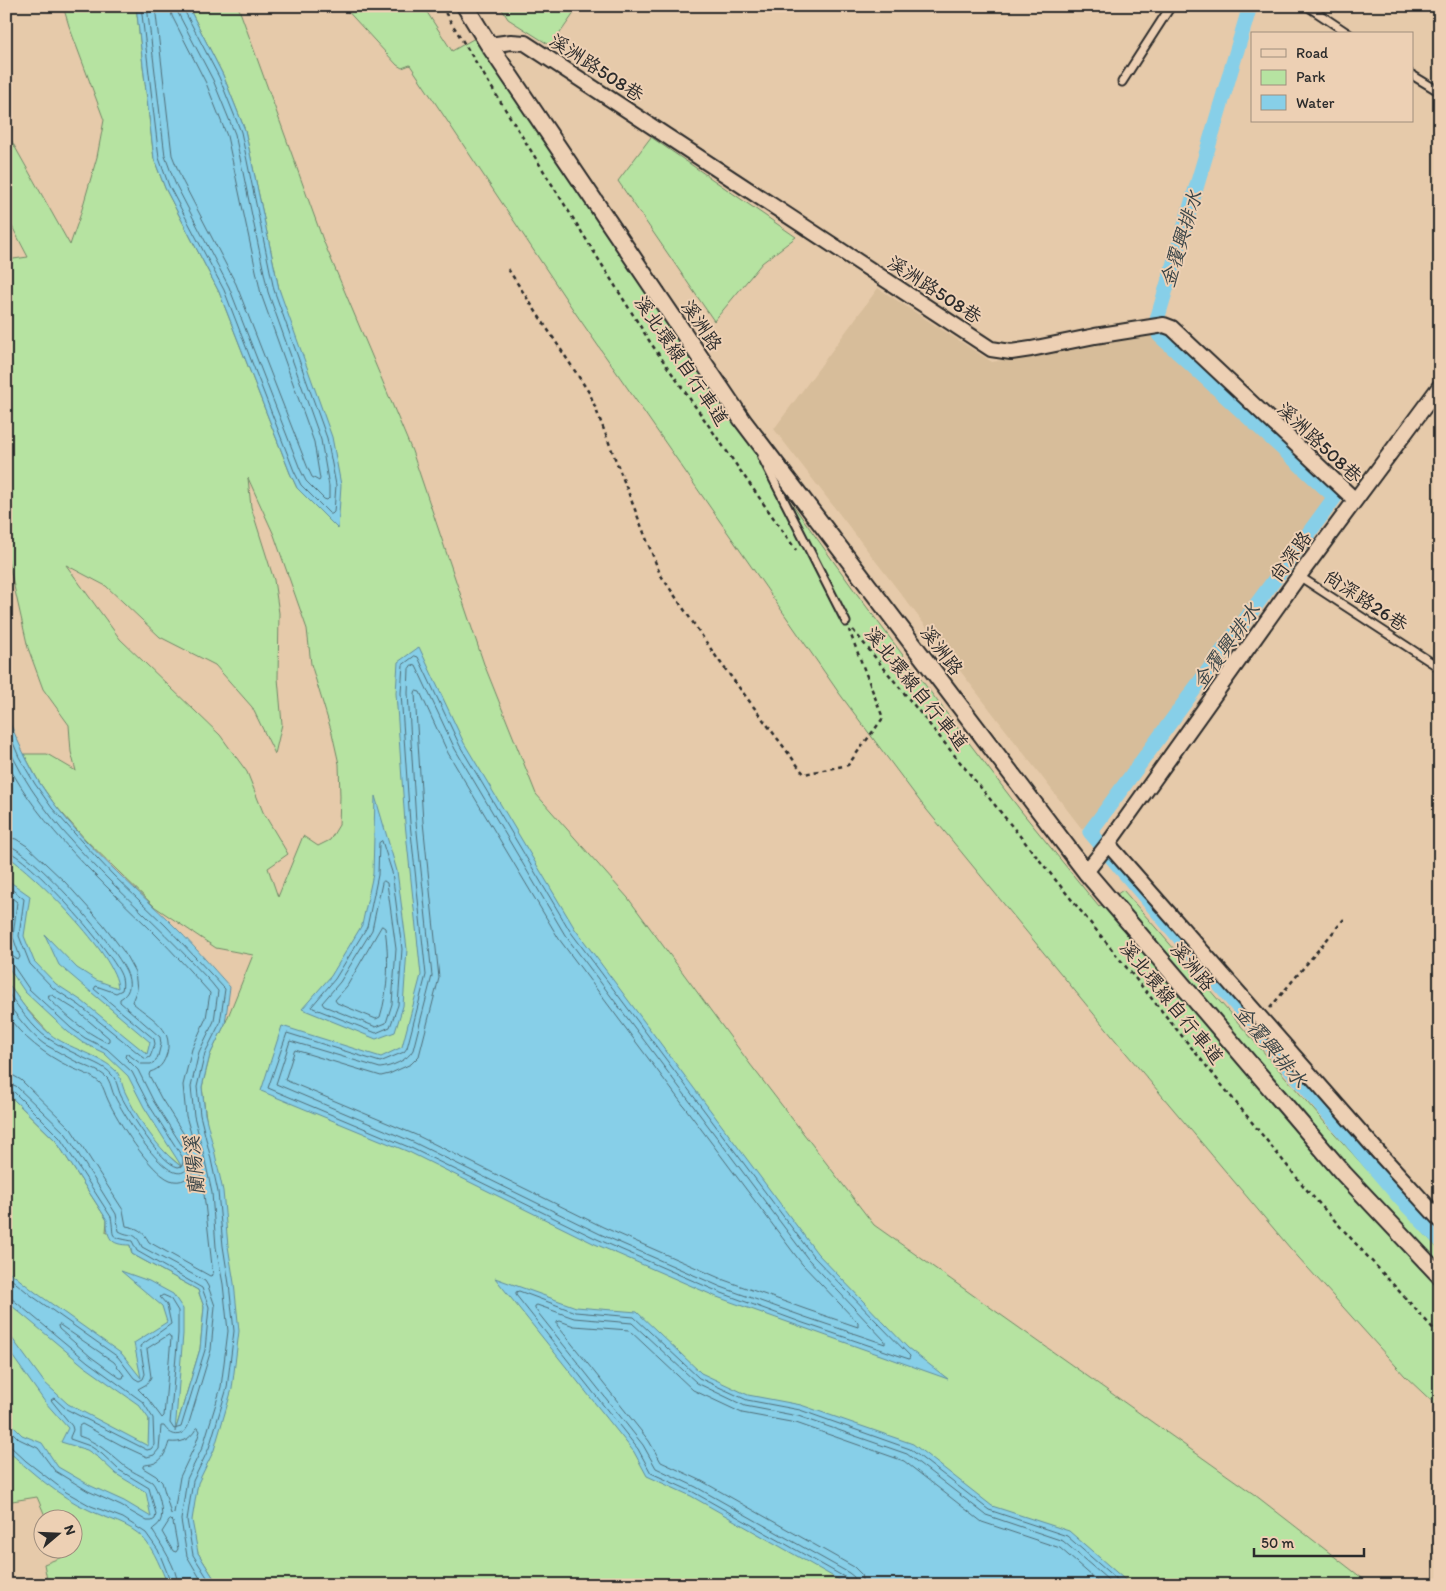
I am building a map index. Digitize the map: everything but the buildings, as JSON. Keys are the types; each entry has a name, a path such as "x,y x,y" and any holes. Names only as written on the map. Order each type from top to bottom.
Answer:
{"street":[{"name":"溪洲路","path":"465,6 489,46 743,421 1086,872 1343,1173 1440,1276"},
{"name":"溪洲路508巷","path":"489,46 511,42 525,42 991,349 1011,352 1164,324 1172,328 1355,500"},
{"name":"尚深路","path":"1086,872 1108,844 1299,576 1355,500 1437,395"},
{"path":"1108,844 1440,1220"}],"lane":[{"path":"1122,82 1171,6"},
{"path":"1307,6 1346,32"},
{"path":"1414,75 1440,92"},
{"path":"743,421 846,622"},
{"name":"尚深路26巷","path":"1299,576 1440,668"}],"path":[{"name":"溪北環線自行車道","path":"441,6 650,342 796,550"},
{"path":"508,269 590,394 660,574 717,658 804,774 848,765 883,718 846,622"},
{"name":"溪北環線自行車道","path":"846,622 1306,1189 1440,1336"},
{"path":"1261,1019 1344,919"}],"shaded area":[{"path":"878,288 992,362 1154,334 1328,498 1095,818 1082,829 774,429"}],"green space":[{"path":"63,6 136,6 154,159 165,188 219,292 297,488 338,529 279,289 245,130 223,75 188,6 238,6 323,240 412,451 484,664 536,794 628,898 750,1064 874,1225 1255,1495 1371,1585 218,1585 198,1553 185,1517 233,1332 202,1087 210,1055 225,1024 253,955 216,948 155,907 85,839 55,805 39,782 24,754 47,754 76,771 71,752 69,725 43,689 28,648 6,551 6,260 28,257 6,215 6,131 70,245 97,157 104,120","holes":["248,478 274,535 307,629 311,664 332,733 339,764 340,797 339,825 330,840 318,846 303,836 278,897 268,868 288,854 263,812 247,772 220,735 120,639 66,565 106,586 160,637 215,665 252,707 275,754 282,724 278,678 279,613 274,580 251,507"]},
{"path":"343,6 423,6 452,51 475,38 736,426 854,590 1021,811 1099,907 1123,890 1326,1124 1440,1251 1440,1409 1405,1376 1290,1248 1116,1041 922,804 839,693 574,311 410,65 402,68 397,65"},
{"path":"500,6 579,6 551,46 508,19"},
{"path":"651,137 796,237 762,263 714,321 618,181"},
{"path":"6,852 23,859 146,997 184,1169 6,1016 49,1033 24,1006 6,981"},
{"path":"6,1092 56,1141 107,1220 106,1232 130,1245 132,1254 198,1290 204,1307 200,1349 174,1435 149,1419 149,1446 173,1585 48,1585 44,1564 59,1558 82,1558 82,1508 42,1508 37,1497 6,1502"}],"water":[{"path":"136,6 188,6 223,75 245,130 279,289 332,437 341,485 338,529 297,488 219,292 165,188 154,159"},
{"path":"419,647 464,743 575,929 817,1253 908,1348 948,1379 717,1297 595,1244 409,1152 261,1091 282,1026 381,1057 402,1047 421,975 405,823 396,693 398,662"},
{"name":"蘭陽溪","path":"6,714 25,757 39,782 67,820 99,855 176,928 230,987 225,1024 210,1055 202,1087 205,1114 223,1191 239,1331 232,1389 214,1450 198,1483 192,1520 198,1553 218,1585 168,1585 157,1560 143,1538 125,1525 66,1498 35,1475 6,1449 6,1419 22,1435 42,1443 58,1467 151,1517 146,1492 116,1474 87,1450 61,1442 68,1428 45,1402 6,1347 6,1330 44,1382 68,1404 148,1446 149,1419 139,1405 84,1366 6,1301 6,1269 122,1354 141,1378 134,1343 167,1322 162,1306 121,1271 149,1281 173,1294 183,1309 183,1334 175,1432 200,1349 204,1307 198,1290 132,1254 130,1245 118,1244 111,1239 107,1220 56,1141 6,1092 6,981 21,1002 50,1034 66,1044 102,1061 116,1071 142,1123 165,1152 182,1167 144,1107 128,1076 104,1053 83,1043 68,1032 25,992 6,964 6,879 30,896 24,936 34,961 56,984 82,1001 147,1054 150,1042 59,965 45,935 77,968 96,980 118,988 114,974 90,936 35,879 6,855"},
{"path":"375,796 397,871 407,949 403,1006 395,1032 376,1039 302,1009 331,976 362,925 373,874"},
{"path":"495,1278 576,1307 637,1312 701,1373 748,1395 801,1405 913,1444 992,1506 1069,1531 1131,1585 848,1585 691,1496 647,1476 634,1452"}],"waterway":[{"name":"金覆興排水","path":"1250,6 1156,323 1159,335 1335,497 1090,832 1399,1197 1440,1240"}]}
